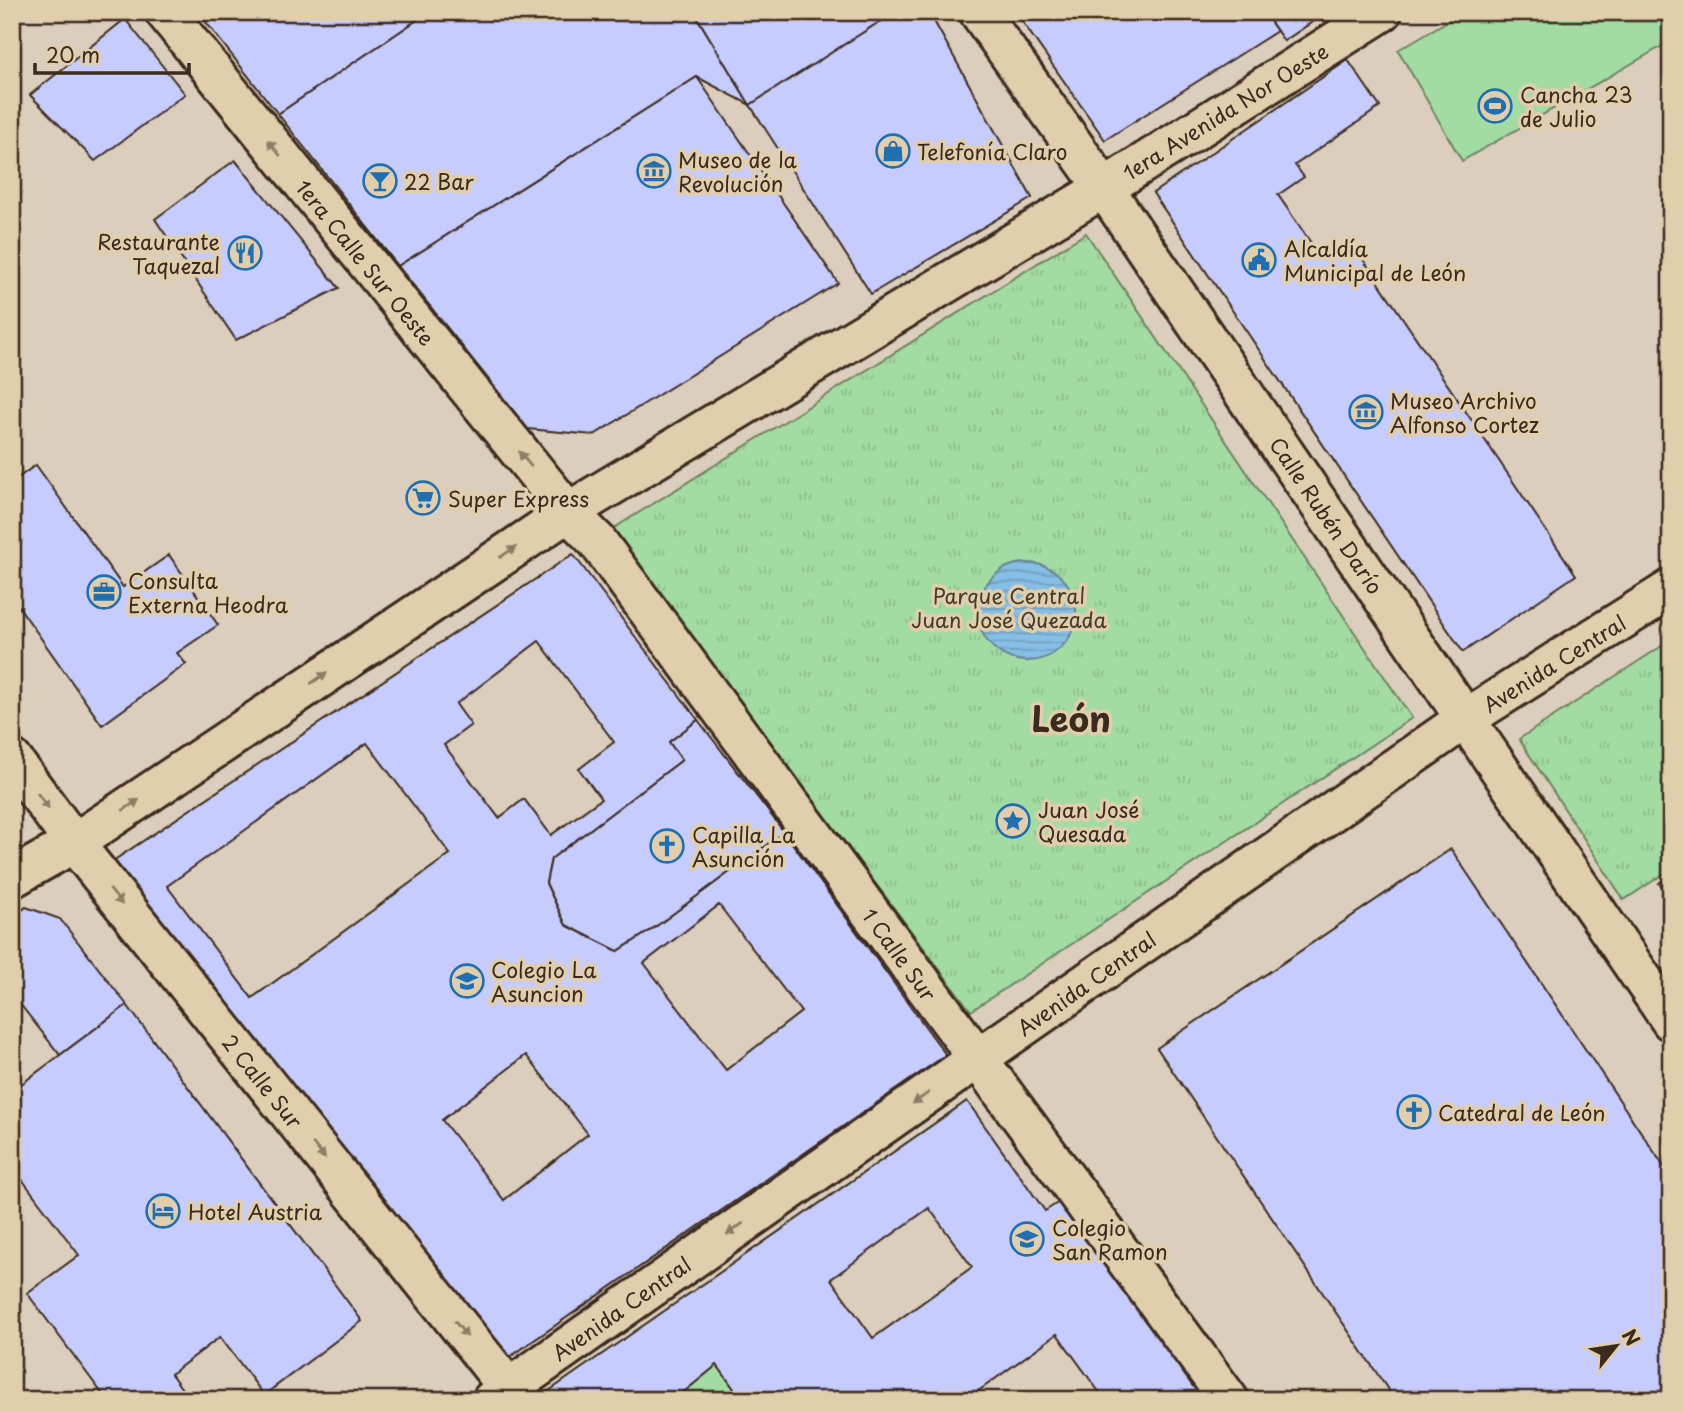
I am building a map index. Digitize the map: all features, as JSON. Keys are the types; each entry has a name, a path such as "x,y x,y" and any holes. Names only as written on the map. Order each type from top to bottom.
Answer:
{"street":[{"name":"1era Calle Sur Oeste","path":"165,12 568,512"},
{"name":"Calle Rubén Darío","path":"979,12 1104,188 1671,1021"},
{"name":"1era Avenida Nor Oeste","path":"12,878 74,843 568,512 1104,188 1382,12"},
{"name":"1 Calle Sur","path":"568,512 597,541 1228,1400"},
{"name":"Avenida Central","path":"506,1396 977,1059 1465,719 1671,589"},
{"name":"2 Calle Sur","path":"12,759 74,843 506,1396"}],"green space":[{"name":"Cancha 23 de Julio","path":"1463,12 1658,12 1671,34 1671,41 1462,161 1398,50"},
{"name":"Parque Central Juan José Quezada","path":"1086,233 1412,718 971,1011 611,530"},
{"path":"1671,640 1671,869 1624,900 1519,739"},
{"path":"717,1365 742,1400 674,1400"}],"water":[{"path":"1027,563 1046,567 1061,578 1072,593 1076,612 1072,631 1061,646 1046,657 1027,661 1008,657 993,646 982,631 978,612 982,593 993,578 1008,567"}],"building":[{"path":"198,12 429,12 278,114"},
{"path":"429,12 694,12 750,105 697,77 398,266 278,114"},
{"path":"694,12 895,12 750,105"},
{"name":"Telefonía Claro","path":"895,12 929,12 1032,198 871,294 750,105"},
{"path":"1264,12 1277,31 1105,140 1017,14"},
{"path":"1264,12 1327,12 1284,41"},
{"path":"125,19 185,94 95,161 30,95"},
{"path":"1348,60 1380,107 1295,165 1304,177 1278,195 1322,259 1350,240 1576,575 1463,652 1153,193"},
{"name":"Museo de la Revolución","path":"697,77 838,283 594,435 528,429 398,266"},
{"name":"Restaurante Taquezal","path":"235,160 339,288 236,340 155,219"},
{"name":"Consulta Externa Heodra","path":"36,465 123,587 169,555 218,625 177,653 186,664 102,725 12,597 12,482"},
{"name":"Colegio La Asuncion","path":"573,554 698,720 669,742 682,760 551,859 546,883 566,925 618,951 651,930 784,832 946,1055 488,1372 89,877","holes":["539,641 614,742 579,769 601,799 551,835 524,799 499,818 444,745 471,725 456,704","367,743 450,854 252,998 167,886","719,905 801,1012 726,1070 644,963","526,1055 588,1134 504,1200 442,1120"]},
{"name":"Capilla La Asunción","path":"698,720 784,832 651,930 618,951 566,925 546,883 551,859 682,760 669,742"},
{"name":"Catedral de León","path":"1451,849 1671,1177 1671,1400 1395,1400 1157,1048"},
{"path":"1671,876 1671,902 1659,883"},
{"path":"26,907 60,919 127,1005 60,1055 12,994 12,918"},
{"name":"Hotel Austria","path":"127,1005 362,1321 264,1395 220,1337 171,1374 190,1400 107,1400 27,1293 79,1255 12,1166 12,1091"},
{"name":"Colegio San Ramon","path":"967,1101 1045,1211 1070,1195 1220,1400 1105,1400 1057,1334 966,1400 742,1400 717,1365 674,1400 536,1400","holes":["929,1208 972,1267 873,1338 831,1279"]}],"place":[{"name":"Cancha 23 de Julio","path":"1495,106"},
{"name":"Telefonía Claro","path":"893,151"},
{"name":"Museo de la Revolución","path":"654,171"},
{"name":"22 Bar","path":"380,181"},
{"name":"Restaurante Taquezal","path":"245,253"},
{"name":"Alcaldía Municipal de León","path":"1259,260"},
{"name":"Museo Archivo Alfonso Cortez","path":"1366,412"},
{"name":"Super Express","path":"423,498"},
{"name":"Consulta Externa Heodra","path":"104,592"},
{"name":"Juan José Quesada","path":"1013,821"},
{"name":"Capilla La Asunción","path":"667,846"},
{"name":"Colegio La Asuncion","path":"467,981"},
{"name":"Catedral de León","path":"1414,1112"},
{"name":"Hotel Austria","path":"163,1211"},
{"name":"Colegio San Ramon","path":"1027,1239"}],"district":[{"name":"León","path":"1071,717"}]}
